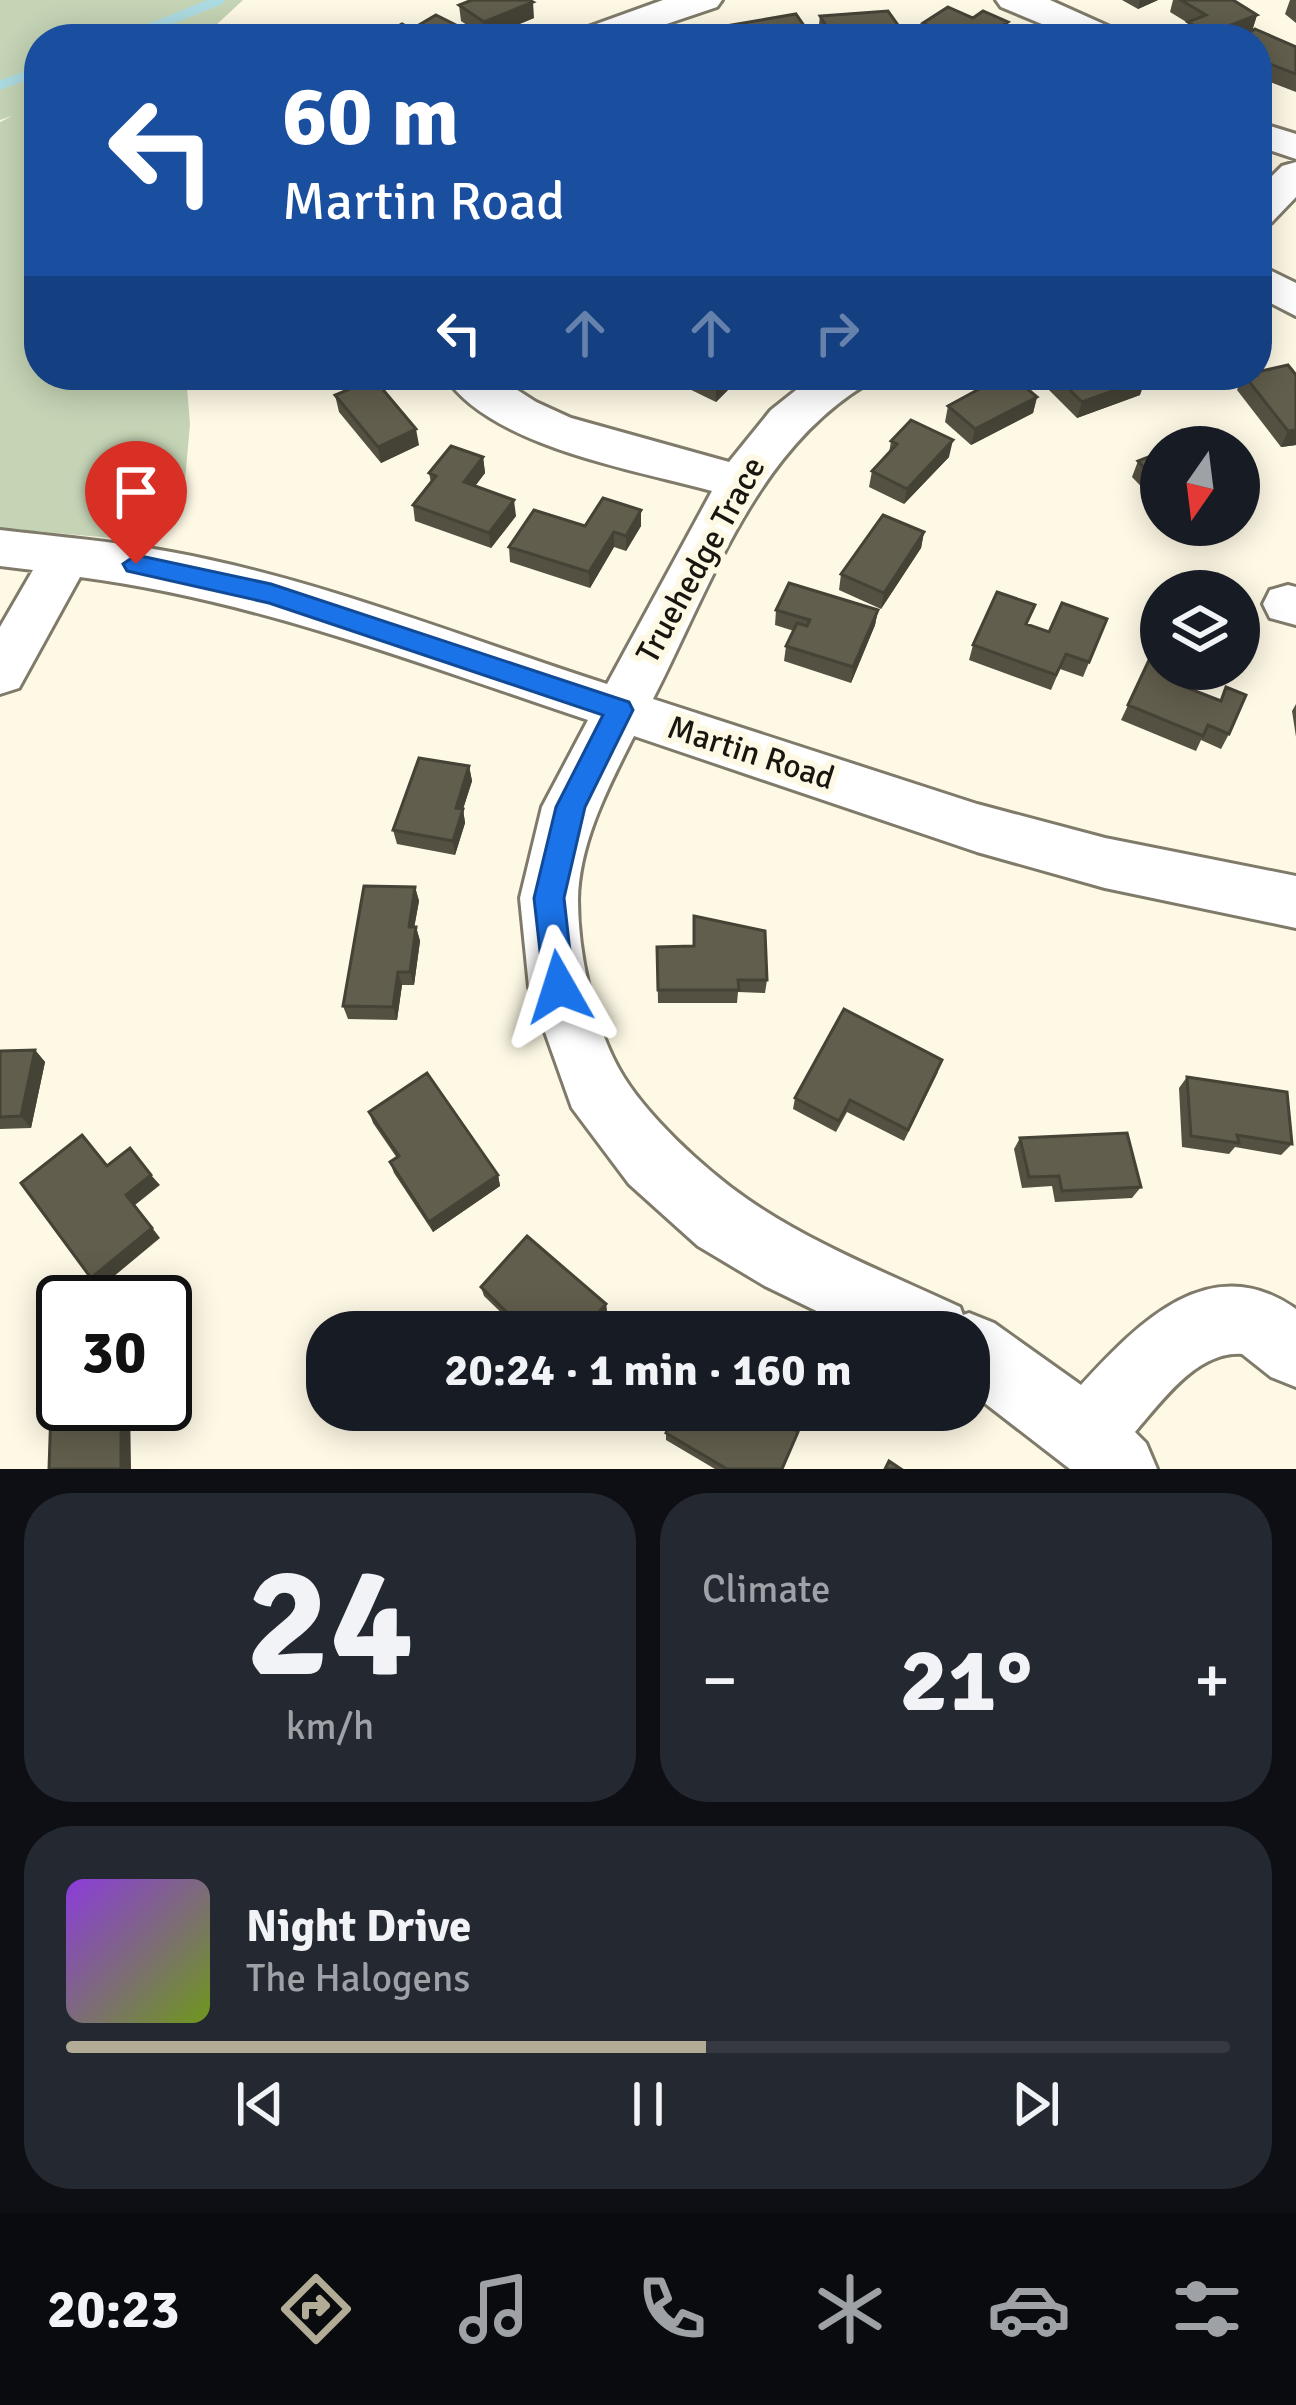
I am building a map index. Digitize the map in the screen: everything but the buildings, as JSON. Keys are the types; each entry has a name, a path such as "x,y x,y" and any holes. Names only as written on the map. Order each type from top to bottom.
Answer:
{"street":[{"path":"629,24 705,0"},
{"path":"1013,0 1075,24"},
{"path":"1272,199 1296,174"},
{"path":"479,390 520,416 740,482"},
{"name":"Truehedge Trace","path":"822,390 773,432 740,482 571,807 549,898 559,987 594,1087 652,1161 722,1222 789,1262 891,1311"},
{"name":"Martin Road","path":"2,551 68,554 170,570 271,594 977,828 1105,862 1296,902"},
{"path":"0,674 68,554"},
{"path":"990,1364 1103,1451 1184,1333 1208,1319 1250,1320 1296,1352"}],"green space":[{"path":"0,0 243,0 217,24 24,24 24,390 187,390 190,424 184,492 158,518 122,539 0,528 0,122 12,116 0,120"}],"waterway":[{"path":"160,24 220,0"},
{"path":"0,85 24,76"}],"route":[{"path":"136,564 271,594 619,710 571,807 549,898 559,987"}]}
